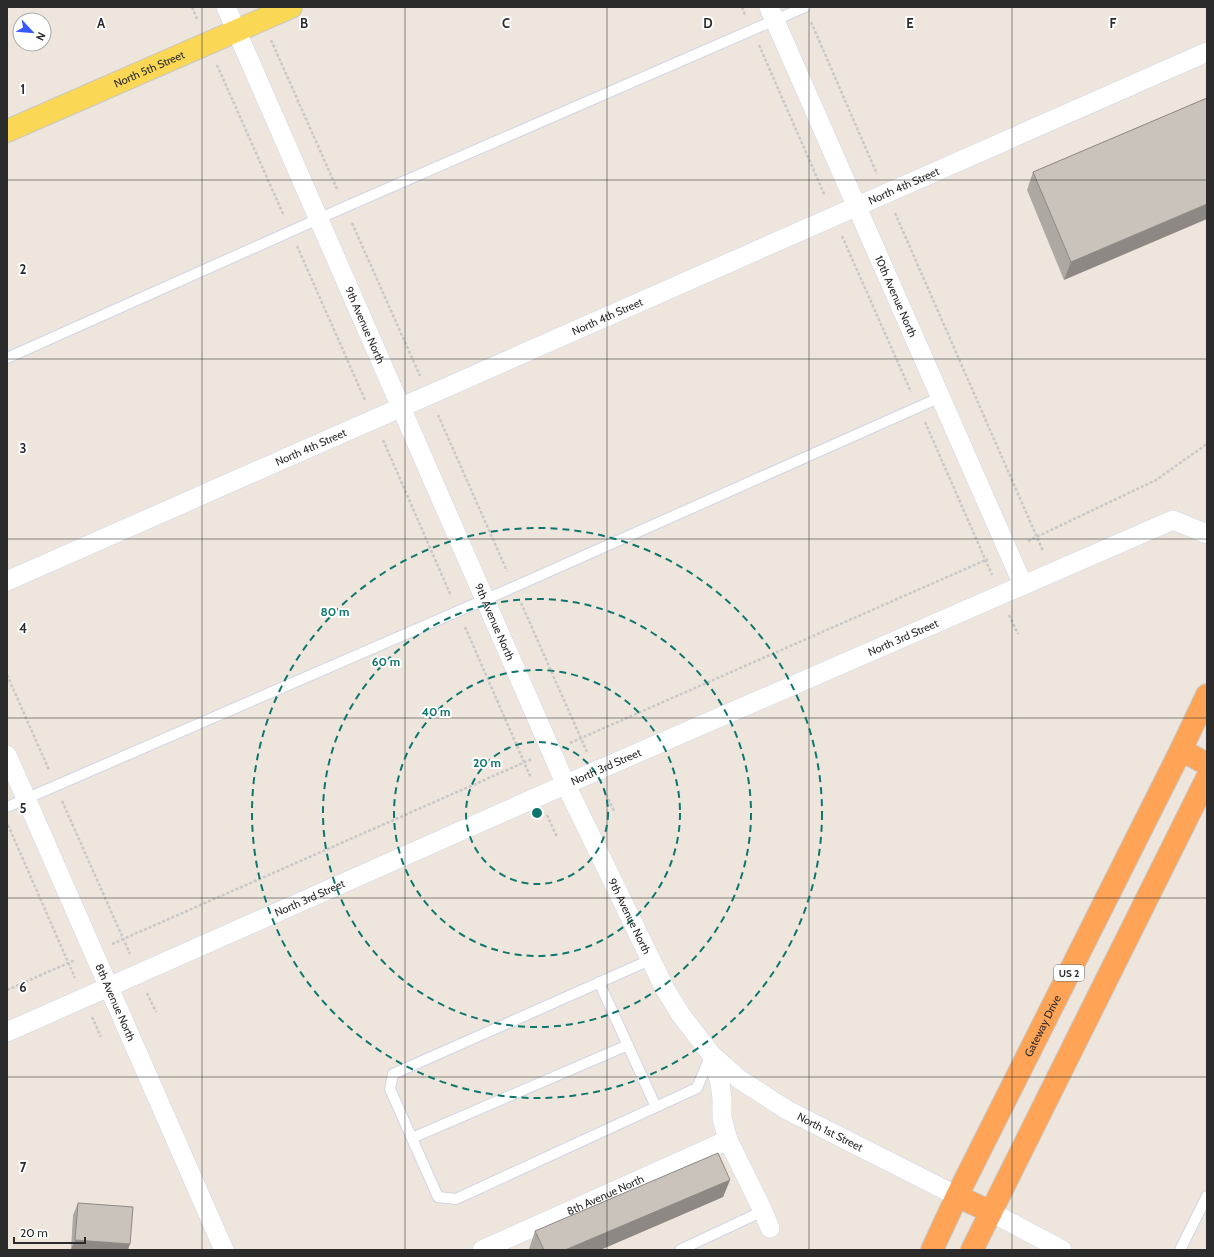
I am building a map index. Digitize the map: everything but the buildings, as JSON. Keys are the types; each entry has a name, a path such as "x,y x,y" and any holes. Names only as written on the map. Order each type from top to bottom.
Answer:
{"highway":[{"name":"Gateway Drive","path":"932,1250 957,1196 1181,750 1207,695"},
{"path":"1181,750 1207,764"},
{"path":"972,1250 1207,778"},
{"path":"957,1196 991,1212"}],"main road":[{"name":"North 5th Street","path":"7,130 292,7"}],"street":[{"name":"9th Avenue North","path":"226,7 566,784 665,989 681,1015 711,1054 720,1082 722,1118 728,1140 770,1228"},
{"name":"10th Avenue North","path":"772,14 1023,585"},
{"name":"North 4th Street","path":"7,581 1207,52"},
{"name":"North 3rd Street","path":"7,1032 566,784 1173,520 1207,534"},
{"name":"8th Avenue North","path":"7,755 224,1250"},
{"name":"North 1st Street","path":"711,1054 739,1079 787,1110 957,1196"},
{"name":"8th Avenue North","path":"482,1250 728,1140"},
{"path":"991,1212 1062,1250"}],"lane":[{"path":"7,358 319,219 752,30 772,14 805,7"},
{"path":"7,807 485,600 941,397"},
{"path":"650,960 393,1074 390,1089 438,1197 456,1199 697,1088 711,1054"},
{"path":"599,982 656,1108"},
{"path":"412,1138 628,1046"},
{"path":"1180,1250 1207,1196"},
{"path":"680,1250 763,1211"}],"path":[{"path":"742,7 1018,634"},
{"path":"805,7 1043,552"},
{"path":"7,990 1037,537 1156,480 1207,443"},
{"path":"7,675 156,1012"},
{"path":"7,822 101,1037"}]}
